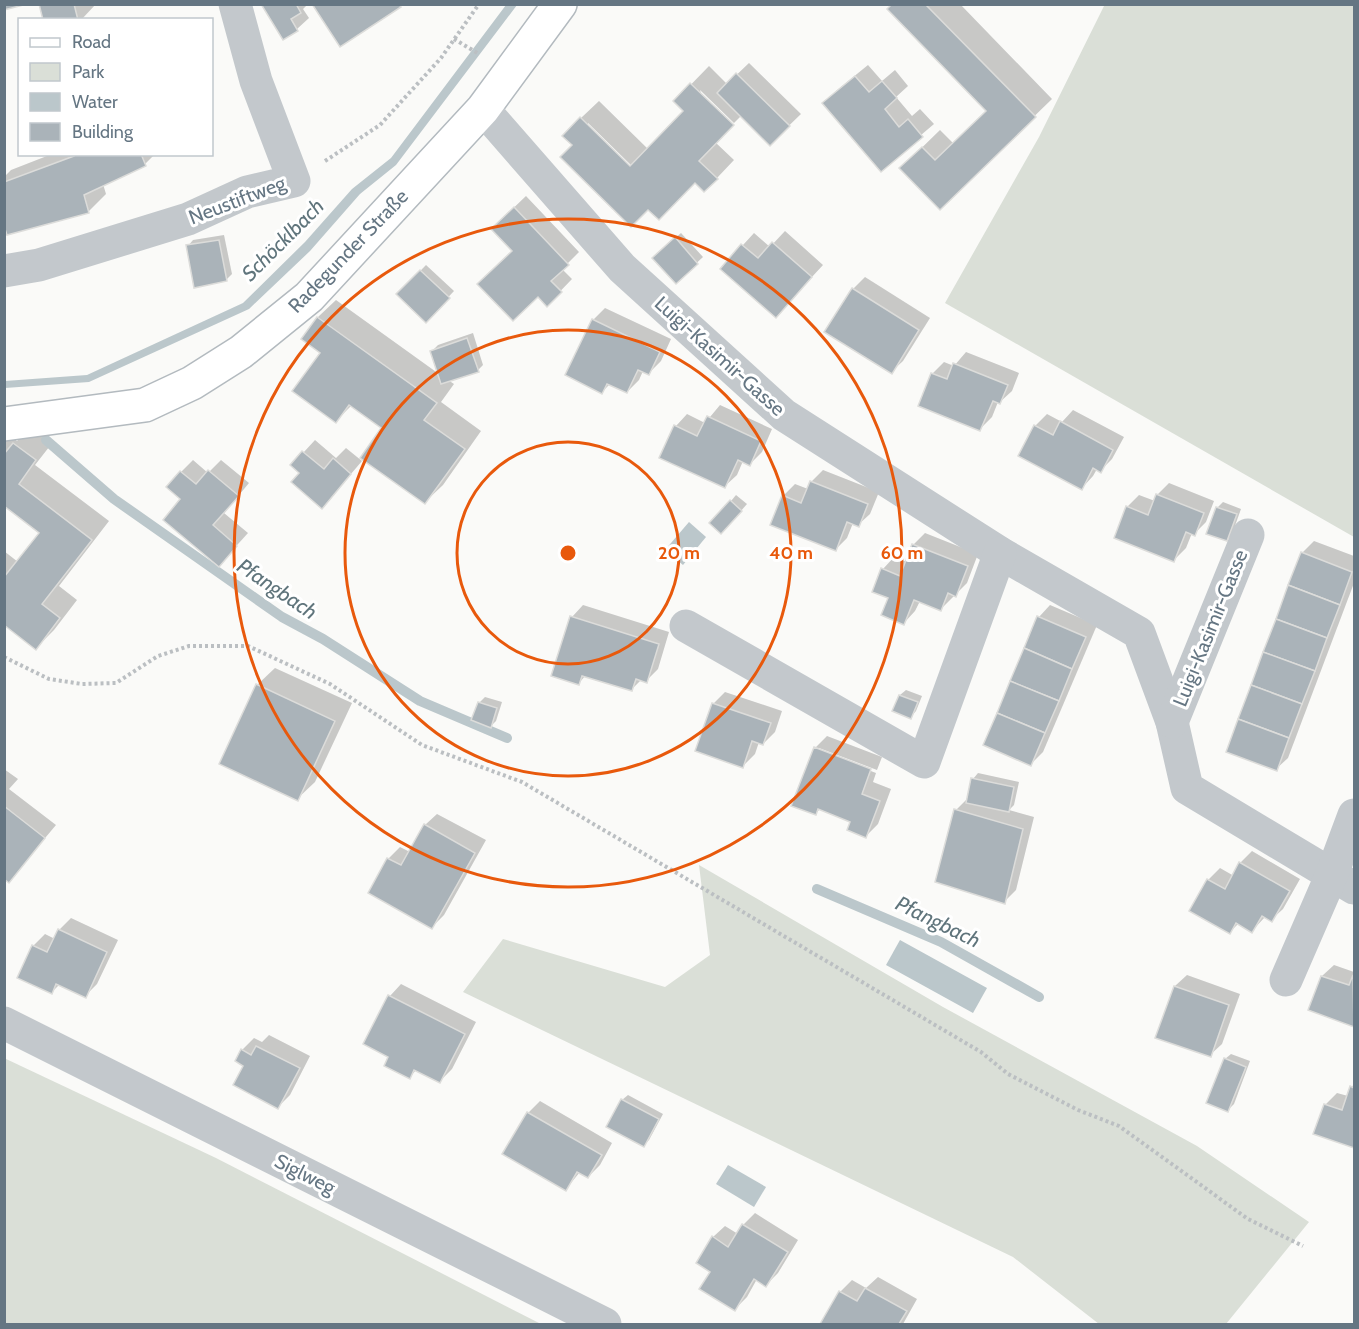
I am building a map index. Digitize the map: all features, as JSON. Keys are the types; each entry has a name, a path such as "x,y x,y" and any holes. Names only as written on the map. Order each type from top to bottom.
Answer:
{"main road":[{"name":"Radegunder Straße","path":"4,424 146,405 192,383 241,352 309,297 483,109 560,4"}],"street":[{"name":"Neustiftweg","path":"4,271 51,261 188,219 247,192 294,181 256,81 235,4"},
{"name":"Luigi-Kasimir-Gasse","path":"483,109 622,268 784,414 1000,553 1139,633 1172,722 1187,788 1343,881"},
{"name":"Luigi-Kasimir-Gasse","path":"1172,722 1248,535"},
{"path":"686,626 924,762 1000,553"},
{"path":"1286,980 1343,881 1354,815"},
{"name":"Siglweg","path":"4,1023 605,1324"}],"path":[{"path":"294,181 380,125 441,58 479,4"},
{"path":"454,39 464,45"},
{"path":"4,657 49,679 82,684 116,683 158,656 189,646 248,646 330,684 422,746 522,782 981,1052 1008,1074 1078,1110 1119,1126 1248,1219 1303,1246"}],"green space":[{"path":"1105,4 1354,5 1354,537 945,303 1039,137"},
{"path":"699,865 943,1007 1197,1146 1309,1222 1226,1324 1099,1324 1013,1257 463,992 503,939 665,987 710,955"},
{"path":"4,1058 216,1158 541,1324 5,1324"}],"water":[{"name":"Schöcklbach","path":"506,5 517,5 396,165 360,194 310,251 249,309 89,382 5,388 5,381 87,375 243,303 305,242 352,189 391,158"},
{"path":"689,522 706,537 683,565 665,550"},
{"path":"900,940 987,988 973,1013 886,965"},
{"path":"728,1165 766,1187 754,1207 716,1184"}],"building":[{"path":"4,4 27,4 4,10"},
{"path":"39,4 74,4 78,18 42,18"},
{"path":"261,4 296,4 301,13 291,19 298,31 283,40"},
{"path":"312,4 399,4 401,7 340,47"},
{"path":"892,4 925,4 1036,117 940,210 899,168 922,147 935,160 986,111 887,9"},
{"path":"736,73 790,126 770,146 717,93"},
{"path":"855,76 869,92 882,81 897,98 885,109 899,127 908,119 923,137 881,172 822,103"},
{"path":"690,83 734,125 699,161 718,179 704,192 695,183 659,220 648,210 631,227 560,157 572,145 562,136 580,117 630,166 683,111 673,101"},
{"path":"74,156 142,156 146,166 84,195 89,213 7,235 4,226 4,182"},
{"path":"514,207 569,265 551,281 562,292 547,307 538,297 513,321 477,284 512,251 491,229"},
{"path":"675,237 698,264 676,284 652,258"},
{"path":"219,240 227,281 194,288 186,245"},
{"path":"772,242 812,277 776,318 720,269 741,244 758,258"},
{"path":"420,270 450,298 426,323 396,294"},
{"path":"852,288 919,330 892,374 824,332"},
{"path":"317,317 437,403 424,420 465,449 425,504 360,458 381,428 349,405 336,423 292,391 320,353 301,339"},
{"path":"592,319 660,352 649,375 638,370 627,393 607,384 602,394 565,375"},
{"path":"467,338 479,372 441,384 430,351"},
{"path":"953,363 1008,385 1000,404 993,401 980,431 918,406 931,373 947,379"},
{"path":"707,416 761,441 750,466 738,460 725,488 659,458 674,425 697,436"},
{"path":"1060,421 1113,450 1101,473 1093,468 1082,490 1018,456 1034,425 1053,435"},
{"path":"13,443 36,460 19,484 92,540 42,604 60,618 36,650 4,625 4,577 39,533 4,506 4,454"},
{"path":"302,451 324,469 333,458 351,474 322,509 291,482 299,473 290,465"},
{"path":"208,470 239,496 213,525 237,546 219,567 163,520 180,499 166,487 180,471 196,484"},
{"path":"810,481 868,504 859,527 847,522 836,551 770,525 782,495 801,503"},
{"path":"1156,494 1204,513 1195,536 1186,532 1174,562 1114,538 1126,506 1148,515"},
{"path":"730,500 742,511 721,534 709,523"},
{"path":"1216,507 1237,514 1227,541 1206,534"},
{"path":"912,544 968,566 956,597 948,593 941,611 914,600 904,625 881,615 888,598 872,592 881,568 900,576"},
{"path":"1301,552 1352,572 1340,605 1288,585"},
{"path":"1288,585 1340,605 1327,638 1276,619"},
{"path":"570,616 659,644 647,683 636,679 632,691 582,676 579,685 551,676"},
{"path":"1037,616 1086,637 1072,669 1024,648"},
{"path":"1276,619 1327,638 1315,671 1263,652"},
{"path":"1024,648 1072,669 1059,701 1010,681"},
{"path":"1263,652 1315,671 1302,704 1251,685"},
{"path":"1010,681 1059,701 1045,733 997,713"},
{"path":"256,684 335,721 298,801 219,764"},
{"path":"1251,685 1302,704 1289,738 1238,719"},
{"path":"899,695 918,702 911,719 892,711"},
{"path":"478,702 497,708 491,728 471,720"},
{"path":"712,703 771,723 763,745 752,741 743,768 695,751"},
{"path":"997,713 1045,733 1031,766 983,745"},
{"path":"1238,719 1289,738 1277,771 1226,752"},
{"path":"814,747 871,769 862,794 880,801 866,838 847,830 850,822 818,809 816,815 791,806"},
{"path":"971,778 1014,787 1009,812 966,803"},
{"path":"4,806 45,838 9,883 4,879"},
{"path":"954,809 1023,829 1005,904 935,882"},
{"path":"424,824 475,853 432,929 368,893 387,858 401,865"},
{"path":"1239,862 1290,891 1272,922 1262,916 1252,933 1236,923 1230,934 1189,911 1207,879 1225,889"},
{"path":"58,929 107,952 86,998 56,984 52,994 17,978 32,945 47,952"},
{"path":"1353,975 1354,1027 1308,1010 1321,976 1349,985"},
{"path":"1174,986 1229,1005 1211,1057 1155,1038"},
{"path":"388,995 465,1034 440,1083 414,1070 410,1079 384,1066 388,1057 363,1044"},
{"path":"256,1046 300,1068 278,1109 233,1085 243,1066 235,1061 241,1049 251,1055"},
{"path":"1224,1058 1246,1067 1228,1112 1206,1103"},
{"path":"1350,1086 1354,1088 1354,1148 1313,1134 1324,1104 1342,1110"},
{"path":"621,1099 659,1119 644,1147 606,1127"},
{"path":"527,1112 602,1155 588,1178 577,1172 566,1191 502,1154"},
{"path":"742,1224 788,1252 766,1287 754,1279 735,1311 699,1289 710,1272 696,1263 712,1236 728,1247"},
{"path":"865,1288 907,1311 899,1324 820,1324 839,1291 857,1301"}],"waterway":[{"name":"Pfangbach","path":"46,440 114,499 282,617 323,639 420,701 507,738"},
{"name":"Pfangbach","path":"817,889 941,942 1039,997"}]}
